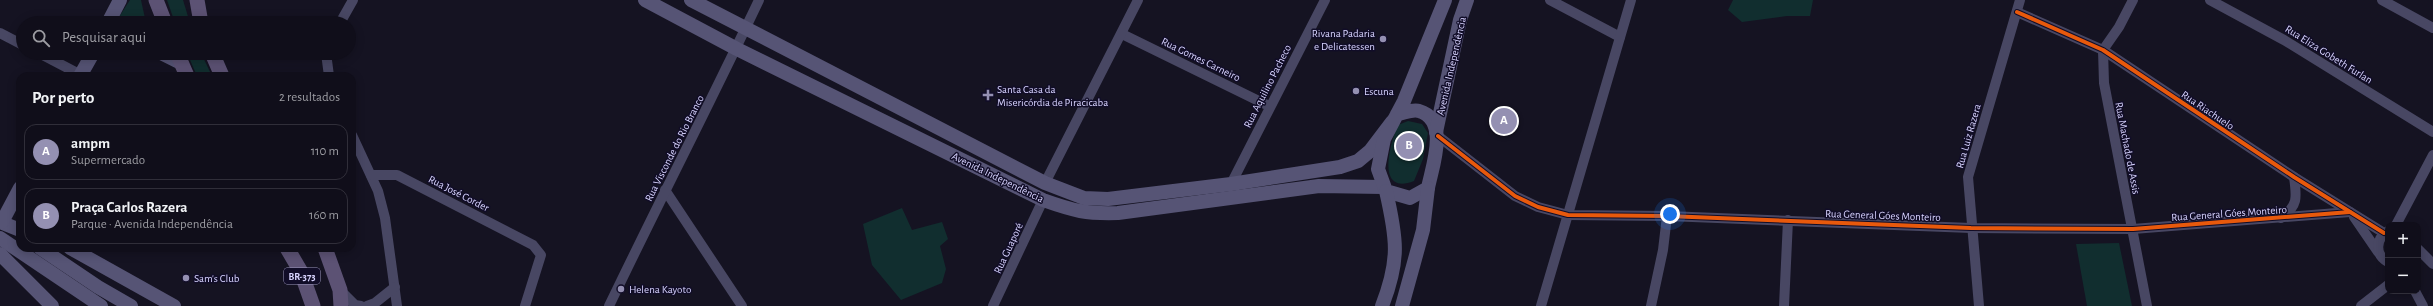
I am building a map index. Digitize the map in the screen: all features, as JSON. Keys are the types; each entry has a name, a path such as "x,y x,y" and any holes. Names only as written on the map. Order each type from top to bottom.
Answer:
{"main road":[{"path":"112,16 120,0"},
{"path":"156,0 162,16"},
{"path":"197,0 200,16"},
{"name":"Avenida Independência","path":"645,0 737,49 1044,200 1089,214 1118,213 1319,186 1384,189"},
{"name":"Avenida Independência","path":"691,0 1044,183 1084,198 1108,199 1231,184 1340,167 1358,161 1370,151 1395,118 1445,0"},
{"name":"Avenida Independência","path":"1437,134 1460,20 1467,0"},
{"path":"83,72 89,60"},
{"path":"215,60 220,72"},
{"path":"1382,306 1392,281 1396,256 1394,228 1378,169 1379,157 1395,118 1419,111 1427,116 1437,134 1423,230 1402,306"},
{"path":"1384,189 1410,198 1428,188"},
{"path":"2,223 16,196"},
{"path":"2,223 16,228"},
{"path":"2,223 16,232"},
{"path":"0,238 16,249"},
{"path":"21,252 101,306"},
{"path":"46,252 98,287 131,306"},
{"path":"77,252 174,306"},
{"name":"BR-373","path":"289,252 301,272 313,306"},
{"name":"BR-373","path":"326,252 340,290 341,306"},
{"path":"0,254 52,306"}],"street":[{"path":"344,16 353,0"},
{"name":"Rua Visconde do Rio Branco","path":"609,306 665,190 737,49 745,28 759,0"},
{"path":"1044,183 1122,34 1138,0"},
{"name":"Rua Aquilino Pacheco","path":"1231,184 1269,106 1325,0"},
{"path":"1550,0 1620,37"},
{"path":"1541,306 1631,0"},
{"name":"Rua Luiz Razera","path":"1979,306 1971,228 1968,177 2020,0"},
{"path":"2103,50 2119,27 2133,0"},
{"name":"Rua Eliza Gobeth Furlan","path":"2210,0 2284,40 2433,132"},
{"path":"2382,0 2433,28"},
{"name":"Rua Riachuelo","path":"2017,12 2103,50 2294,177 2350,212 2385,231"},
{"path":"0,33 16,41"},
{"name":"Rua Gomes Carneiro","path":"1122,34 1269,106"},
{"name":"Rua Machado de Assis","path":"2103,50 2104,83 2147,306"},
{"path":"52,60 75,72"},
{"path":"327,60 328,72"},
{"name":"Rua General Góes Monteiro","path":"1437,134 1515,196 1538,207 1568,215 1667,216 1971,228 2133,229 2280,219 2350,212"},
{"path":"356,143 378,191 385,218 397,306"},
{"path":"2398,222 2433,155"},
{"name":"Rua José Corder","path":"371,175 397,175 533,245 541,255 525,306"},
{"name":"Rua General Góes Monteiro","path":"2280,219 2292,210 2295,201 2294,177"},
{"path":"665,190 742,306"},
{"name":"Rua Guaporé","path":"993,306 1044,200"},
{"name":"Rua Riachuelo","path":"2350,212 2378,252 2385,259"},
{"path":"1652,306 1664,250 1667,216"},
{"path":"1784,306 1788,220"},
{"path":"2378,252 2378,242 2385,233"},
{"path":"2421,252 2433,264"},
{"path":"367,306 375,303 395,287"},
{"path":"2361,306 2385,287"},
{"path":"340,290 355,305 361,306"},
{"path":"2417,294 2423,306"}],"green space":[{"path":"130,0 141,0 144,16 120,16"},
{"path":"167,0 183,0 188,16 173,16"},
{"path":"1733,0 1813,0 1810,16 1787,16 1742,22 1728,10"},
{"path":"190,60 204,60 210,72 195,72"},
{"path":"1408,121 1422,124 1428,133 1423,159 1414,181 1402,184 1394,181 1390,175 1388,165 1392,143 1398,125"},
{"path":"902,208 912,230 942,222 948,239 940,246 946,269 942,283 901,300 872,265 863,224"},
{"path":"2119,243 2132,306 2087,306 2076,244"}],"cycle path":[{"path":"2017,12 2103,50 2294,177 2384,233"},
{"path":"1438,136 1515,196 1538,207 1568,215 1667,216 1971,228 2133,229 2350,212"}],"place":[{"name":"Rivana Padaria e Delicatessen","path":"1383,39"},
{"name":"Escuna","path":"1356,91"},
{"name":"Santa Casa da Misericórdia de Piracicaba","path":"988,95"},
{"name":"ampm","path":"1504,121"},
{"name":"Praça Carlos Razera","path":"1409,146"},
{"name":"Sam's Club","path":"186,278"},
{"name":"Helena Kayoto","path":"621,289"}]}
